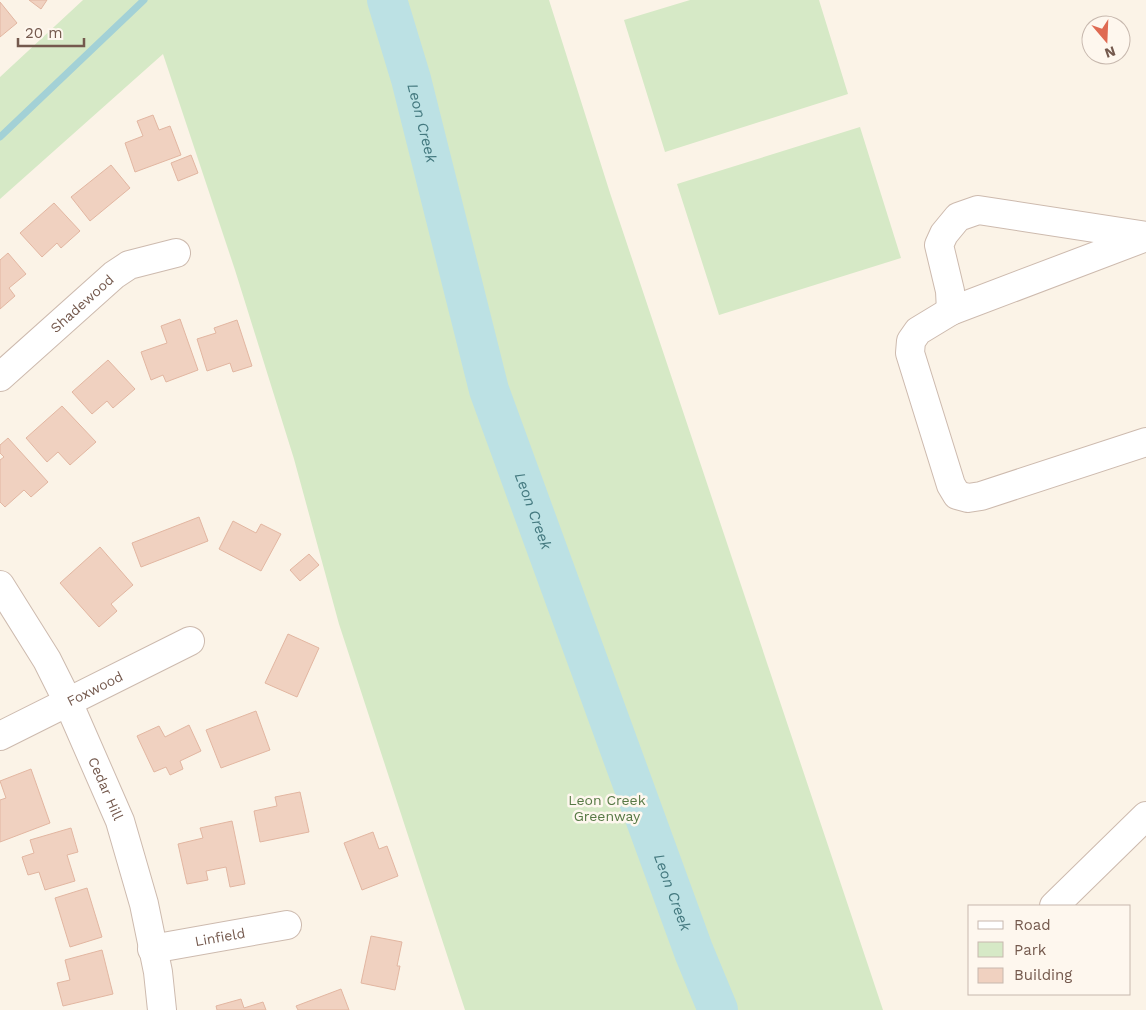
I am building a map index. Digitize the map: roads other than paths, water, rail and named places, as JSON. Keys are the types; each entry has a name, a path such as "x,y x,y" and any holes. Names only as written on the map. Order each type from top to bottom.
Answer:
{"street":[{"path":"951,311 950,291 939,245 944,234 958,217 978,210 1146,237"},
{"path":"1146,237 951,311 918,330 911,341 910,353 957,495 968,498 981,496 1146,442"},
{"name":"Shadewood","path":"0,377 114,275 130,265 176,253"},
{"name":"Cedar Hill","path":"0,585 48,660 120,821 144,904 158,972 162,1010"},
{"name":"Foxwood","path":"0,736 190,641"},
{"path":"1055,905 1146,816"},
{"name":"Linfield","path":"152,949 288,925"}],"waterway":[{"path":"0,137 144,0"},
{"name":"Leon Creek","path":"387,0 411,79 489,390 694,952 718,1010"}],"park label":[{"name":"Leon Creek Greenway","path":"607,808"}]}
